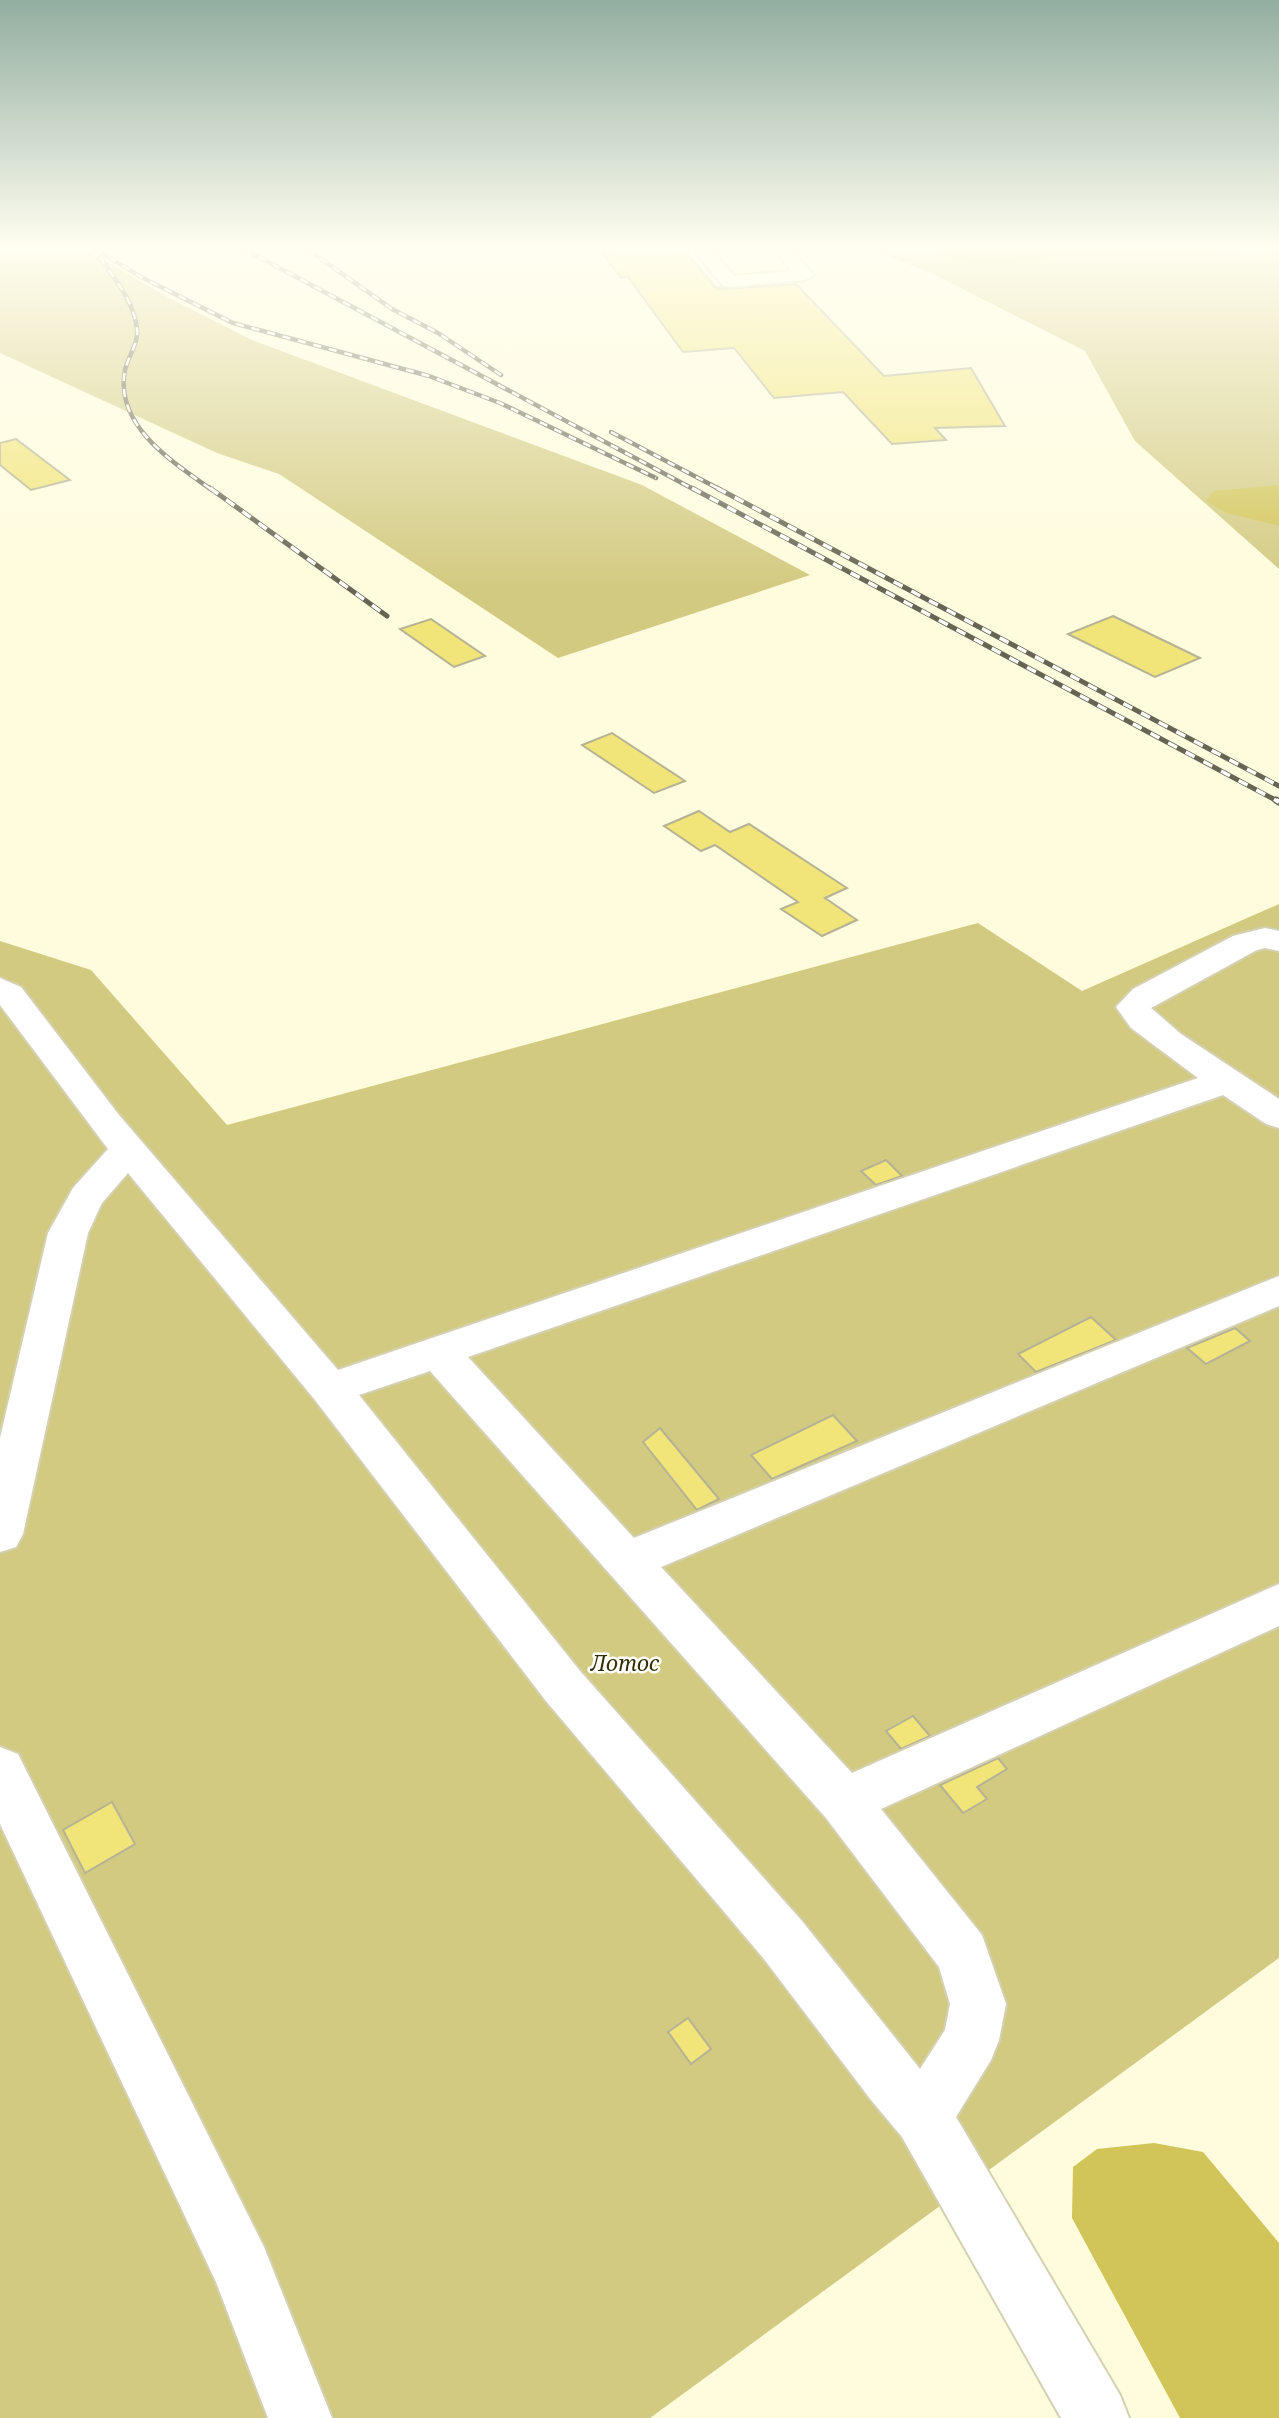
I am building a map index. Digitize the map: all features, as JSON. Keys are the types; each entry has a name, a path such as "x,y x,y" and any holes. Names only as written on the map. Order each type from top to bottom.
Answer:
{"lane":[{"path":"1279,941 1265,938 1245,943 1145,996 1133,1007 1143,1021 1169,1042 1279,1116"},
{"path":"0,988 9,993 129,1151 330,1389 563,1686 783,1940 891,2080 923,2116 1097,2418"},
{"path":"330,1389 1229,1080"},
{"path":"0,1534 68,1233 83,1199 100,1177 129,1151"},
{"path":"627,1562 1279,1290"},
{"path":"438,1352 844,1801 962,1954 978,2004 971,2040 923,2116"},
{"path":"844,1801 1279,1604"},
{"path":"0,1770 242,2269 300,2418"}],"green space":[{"path":"19,362 311,362 642,485 810,575 558,658 279,474 217,453"},
{"path":"1091,362 1279,362 1279,569 1135,441"},
{"name":"Лотос","path":"1279,904 1279,1958 650,2418 0,2418 0,941 91,970 227,1125 978,923 1082,991"}],"shaded area":[{"path":"1279,485 1279,526 1226,513 1206,501 1214,491"},
{"path":"1154,2143 1203,2152 1279,2243 1279,2418 1180,2418 1072,2218 1073,2167 1097,2149"}],"building":[{"path":"745,362 870,362 884,376 971,368 1005,426 935,428 946,440 892,444 843,392 774,398"},
{"path":"16,439 70,480 31,490 0,465 0,443"},
{"path":"1113,616 1200,658 1155,677 1068,634"},
{"path":"431,619 485,656 454,667 400,629"},
{"path":"612,733 685,781 654,793 582,745"},
{"path":"699,811 730,832 749,824 847,888 825,898 857,920 822,936 781,909 798,902 715,845 701,851 664,826"},
{"path":"886,1160 902,1176 876,1185 861,1171"},
{"path":"1091,1317 1116,1340 1036,1372 1018,1354"},
{"path":"1235,1328 1250,1341 1206,1364 1187,1348"},
{"path":"833,1415 857,1441 772,1479 751,1455"},
{"path":"660,1428 719,1499 697,1510 643,1442"},
{"path":"913,1716 930,1736 901,1749 886,1731"},
{"path":"998,1758 1007,1769 977,1787 987,1799 963,1813 940,1785"},
{"path":"112,1802 135,1844 85,1873 63,1830"},
{"path":"688,2018 711,2049 691,2064 668,2032"}],"railway":[{"path":"128,362 124,390 128,408 137,425 164,454 212,490"},
{"path":"377,362 429,376 500,403 656,478"},
{"path":"455,362 695,490"},
{"path":"481,362 501,375"},
{"path":"611,432 721,490"},
{"path":"210,488 387,616"},
{"path":"692,488 1279,802 1276,800"},
{"path":"717,488 1279,786"}]}
